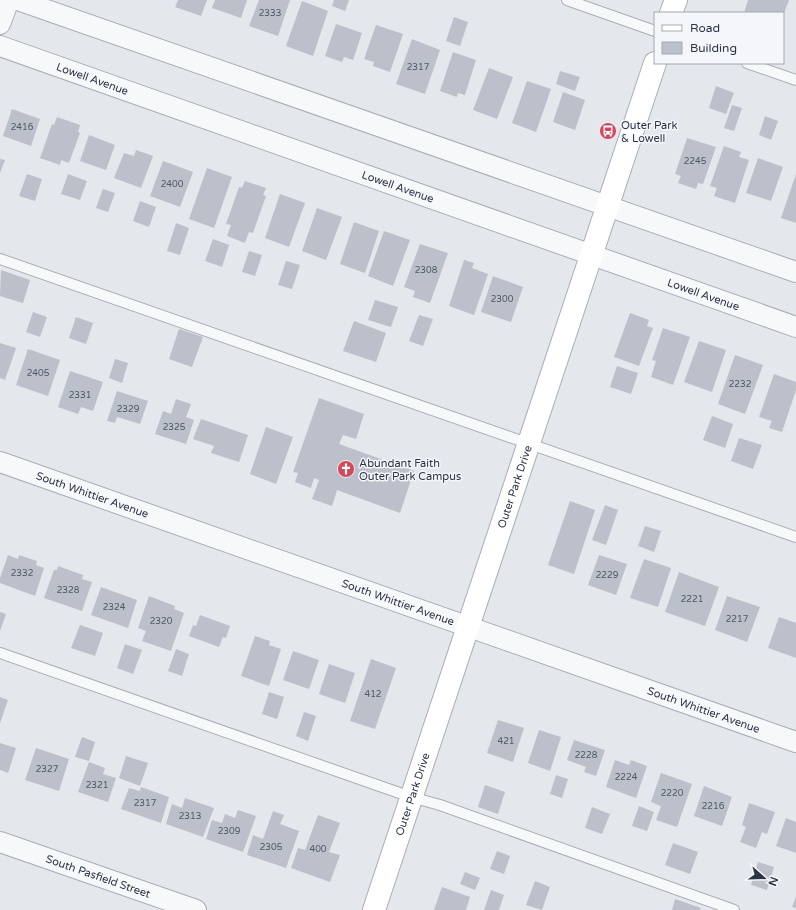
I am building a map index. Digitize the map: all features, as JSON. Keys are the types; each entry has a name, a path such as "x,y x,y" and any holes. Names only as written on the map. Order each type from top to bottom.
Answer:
{"street":[{"path":"0,24 9,0"},
{"path":"18,0 796,272"},
{"path":"671,12 676,0"},
{"name":"Lowell Avenue","path":"0,46 796,327"},
{"name":"Outer Park Drive","path":"374,910 655,64"},
{"name":"South Whittier Avenue","path":"0,462 796,742"},
{"name":"South Pasfield Street","path":"0,842 196,910"}],"lane":[{"path":"567,0 654,31"},
{"path":"750,64 796,80"},
{"path":"0,259 796,537"},
{"path":"0,653 411,797 440,805 734,910"}],"building":[{"path":"178,0 207,0 201,16 175,7"},
{"path":"215,0 247,0 241,18 212,8"},
{"path":"259,0 290,0 278,36 249,26"},
{"path":"334,0 349,0 345,11 332,6"},
{"path":"748,0 789,0 784,13 784,12 744,12"},
{"path":"302,1 328,11 313,56 286,46"},
{"path":"454,17 468,22 460,46 446,41"},
{"path":"336,24 362,33 353,60 344,57 342,62 325,56"},
{"path":"376,25 403,34 390,72 373,66 374,62 364,59"},
{"path":"412,39 440,50 425,94 396,84"},
{"path":"453,52 476,60 465,95 458,93 457,97 440,91"},
{"path":"489,68 513,77 497,119 473,110"},
{"path":"560,71 580,77 575,91 556,84"},
{"path":"527,81 551,89 536,132 512,123"},
{"path":"716,86 734,93 726,114 709,108"},
{"path":"563,92 585,100 575,130 553,122"},
{"path":"732,105 742,108 734,131 724,128"},
{"path":"12,109 40,119 31,146 3,136"},
{"path":"765,116 778,121 771,140 759,135"},
{"path":"57,117 80,125 78,132 80,133 69,163 61,160 60,165 40,158 52,124 54,125"},
{"path":"89,135 115,145 106,170 80,161"},
{"path":"687,138 716,147 703,184 698,183 696,189 678,183 681,176 675,174"},
{"path":"724,146 741,152 739,157 749,160 735,203 714,196 717,188 710,186"},
{"path":"136,150 153,156 141,188 114,178 124,153 134,156"},
{"path":"758,158 783,167 771,201 746,193"},
{"path":"0,159 5,160 0,173"},
{"path":"163,161 193,172 180,207 150,196"},
{"path":"207,168 232,177 214,228 189,219"},
{"path":"27,174 42,179 35,201 19,196"},
{"path":"68,174 87,181 80,200 61,194"},
{"path":"796,174 796,223 781,218"},
{"path":"245,181 266,188 263,195 266,196 253,233 249,232 245,243 227,236 231,225 226,224 239,187 242,188"},
{"path":"103,189 115,193 108,212 96,208"},
{"path":"280,194 305,203 289,247 265,238"},
{"path":"140,201 156,207 149,227 133,221"},
{"path":"317,208 342,217 326,260 302,251"},
{"path":"354,222 379,231 365,273 340,264"},
{"path":"176,223 189,228 180,255 167,251"},
{"path":"384,231 410,240 393,286 368,276"},
{"path":"213,239 229,245 222,267 205,261"},
{"path":"420,244 448,253 430,303 413,297 415,291 404,287"},
{"path":"249,251 262,255 255,276 242,272"},
{"path":"464,260 474,263 472,268 488,274 474,315 449,306"},
{"path":"286,261 300,265 292,289 278,285"},
{"path":"1,270 30,280 23,303 0,296"},
{"path":"493,276 523,287 511,322 481,312"},
{"path":"375,300 398,307 391,327 368,320"},
{"path":"33,312 47,317 40,337 26,332"},
{"path":"630,313 649,320 647,326 653,328 639,366 614,357"},
{"path":"419,315 433,319 423,346 409,341"},
{"path":"76,317 93,323 86,344 69,338"},
{"path":"354,321 386,333 376,362 343,351"},
{"path":"663,328 690,337 673,385 651,377 656,361 652,360"},
{"path":"179,329 203,337 192,367 169,359"},
{"path":"699,341 726,350 712,392 684,382"},
{"path":"0,343 16,348 5,380 0,378"},
{"path":"28,349 60,360 48,396 16,385"},
{"path":"735,355 763,365 745,414 718,404"},
{"path":"115,359 128,363 122,383 109,378"},
{"path":"617,366 638,373 631,394 610,387"},
{"path":"70,371 103,382 93,411 81,407 78,414 58,407"},
{"path":"774,374 796,382 796,390 782,432 769,428 772,421 759,417"},
{"path":"117,391 148,401 140,424 117,417 115,423 107,421"},
{"path":"319,398 364,414 356,439 343,435 339,444 414,471 400,513 337,490 332,506 312,499 319,480 314,478 311,488 295,482 298,473 293,472"},
{"path":"176,399 191,404 186,417 194,420 186,444 155,434 163,411 171,414"},
{"path":"712,416 733,424 725,448 703,440"},
{"path":"201,419 248,435 239,462 211,453 214,446 193,439"},
{"path":"266,427 293,437 276,484 250,474"},
{"path":"739,438 762,445 753,469 731,461"},
{"path":"570,501 595,510 574,574 548,565"},
{"path":"605,505 618,510 606,545 592,540"},
{"path":"645,526 661,531 654,552 638,546"},
{"path":"8,555 18,559 19,555 37,561 36,565 44,568 35,596 0,583 0,578"},
{"path":"599,555 627,564 616,595 588,585"},
{"path":"644,559 671,568 658,607 630,598"},
{"path":"58,566 83,575 82,579 92,582 82,611 44,598 54,570 57,570"},
{"path":"679,572 719,587 705,626 665,612"},
{"path":"101,587 137,600 128,628 91,615"},
{"path":"149,596 175,606 174,609 184,613 171,651 142,641 146,631 138,628"},
{"path":"727,596 760,607 747,642 715,630"},
{"path":"0,612 6,614 0,631"},
{"path":"200,615 230,626 226,638 223,637 219,647 189,636 193,625 196,626"},
{"path":"779,617 796,623 796,658 768,648"},
{"path":"80,625 103,633 95,656 71,648"},
{"path":"255,636 270,641 269,645 281,649 269,686 241,676"},
{"path":"125,644 142,650 133,674 117,668"},
{"path":"176,649 189,654 182,676 168,671"},
{"path":"293,651 319,660 309,689 283,680"},
{"path":"371,659 396,668 375,729 350,721"},
{"path":"329,664 355,673 345,703 319,694"},
{"path":"269,692 284,697 277,719 262,714"},
{"path":"0,697 8,700 0,723"},
{"path":"304,712 316,716 308,741 296,736"},
{"path":"498,720 524,728 513,762 487,753"},
{"path":"539,730 561,737 550,771 528,763"},
{"path":"82,737 95,742 89,761 75,757"},
{"path":"574,740 605,750 596,776 584,772 586,767 567,760"},
{"path":"0,743 16,748 8,773 0,770"},
{"path":"36,748 69,759 59,791 25,780"},
{"path":"126,756 148,763 140,786 119,778"},
{"path":"615,760 629,765 631,760 647,766 636,798 606,787"},
{"path":"89,762 105,768 103,774 116,778 108,802 78,792"},
{"path":"661,773 692,784 677,827 656,820 661,806 651,802"},
{"path":"556,775 568,779 562,798 550,794"},
{"path":"485,785 505,792 498,814 478,807"},
{"path":"704,786 732,797 722,826 694,816"},
{"path":"141,787 169,797 161,823 121,809 129,788 140,791"},
{"path":"185,798 214,808 203,837 166,824 172,804 182,808"},
{"path":"749,803 775,812 767,834 762,832 756,848 740,842 746,827 742,825"},
{"path":"639,806 654,812 647,831 632,826"},
{"path":"592,807 610,814 602,834 585,828"},
{"path":"238,810 256,816 243,852 206,839 212,820 222,823 225,814 235,818"},
{"path":"273,811 284,815 280,824 299,831 286,868 247,855 253,835 263,839"},
{"path":"318,815 340,823 329,852 340,855 330,882 291,868 298,848 305,850"},
{"path":"786,818 796,822 796,853 776,846"},
{"path":"673,843 698,852 690,874 665,865"},
{"path":"497,851 510,856 504,874 490,869"},
{"path":"758,862 774,867 767,890 751,885"},
{"path":"465,872 480,878 475,890 460,884"},
{"path":"535,881 550,887 542,910 526,905"},
{"path":"442,887 470,897 466,910 434,910"},
{"path":"491,890 504,895 499,910 484,910"},
{"path":"796,896 796,908 792,907"},
{"path":"675,899 701,908 700,910 672,910"}],"place":[{"name":"Outer Park & Lowell","path":"608,131"},
{"name":"Abundant Faith Outer Park Campus","path":"346,469"}]}
